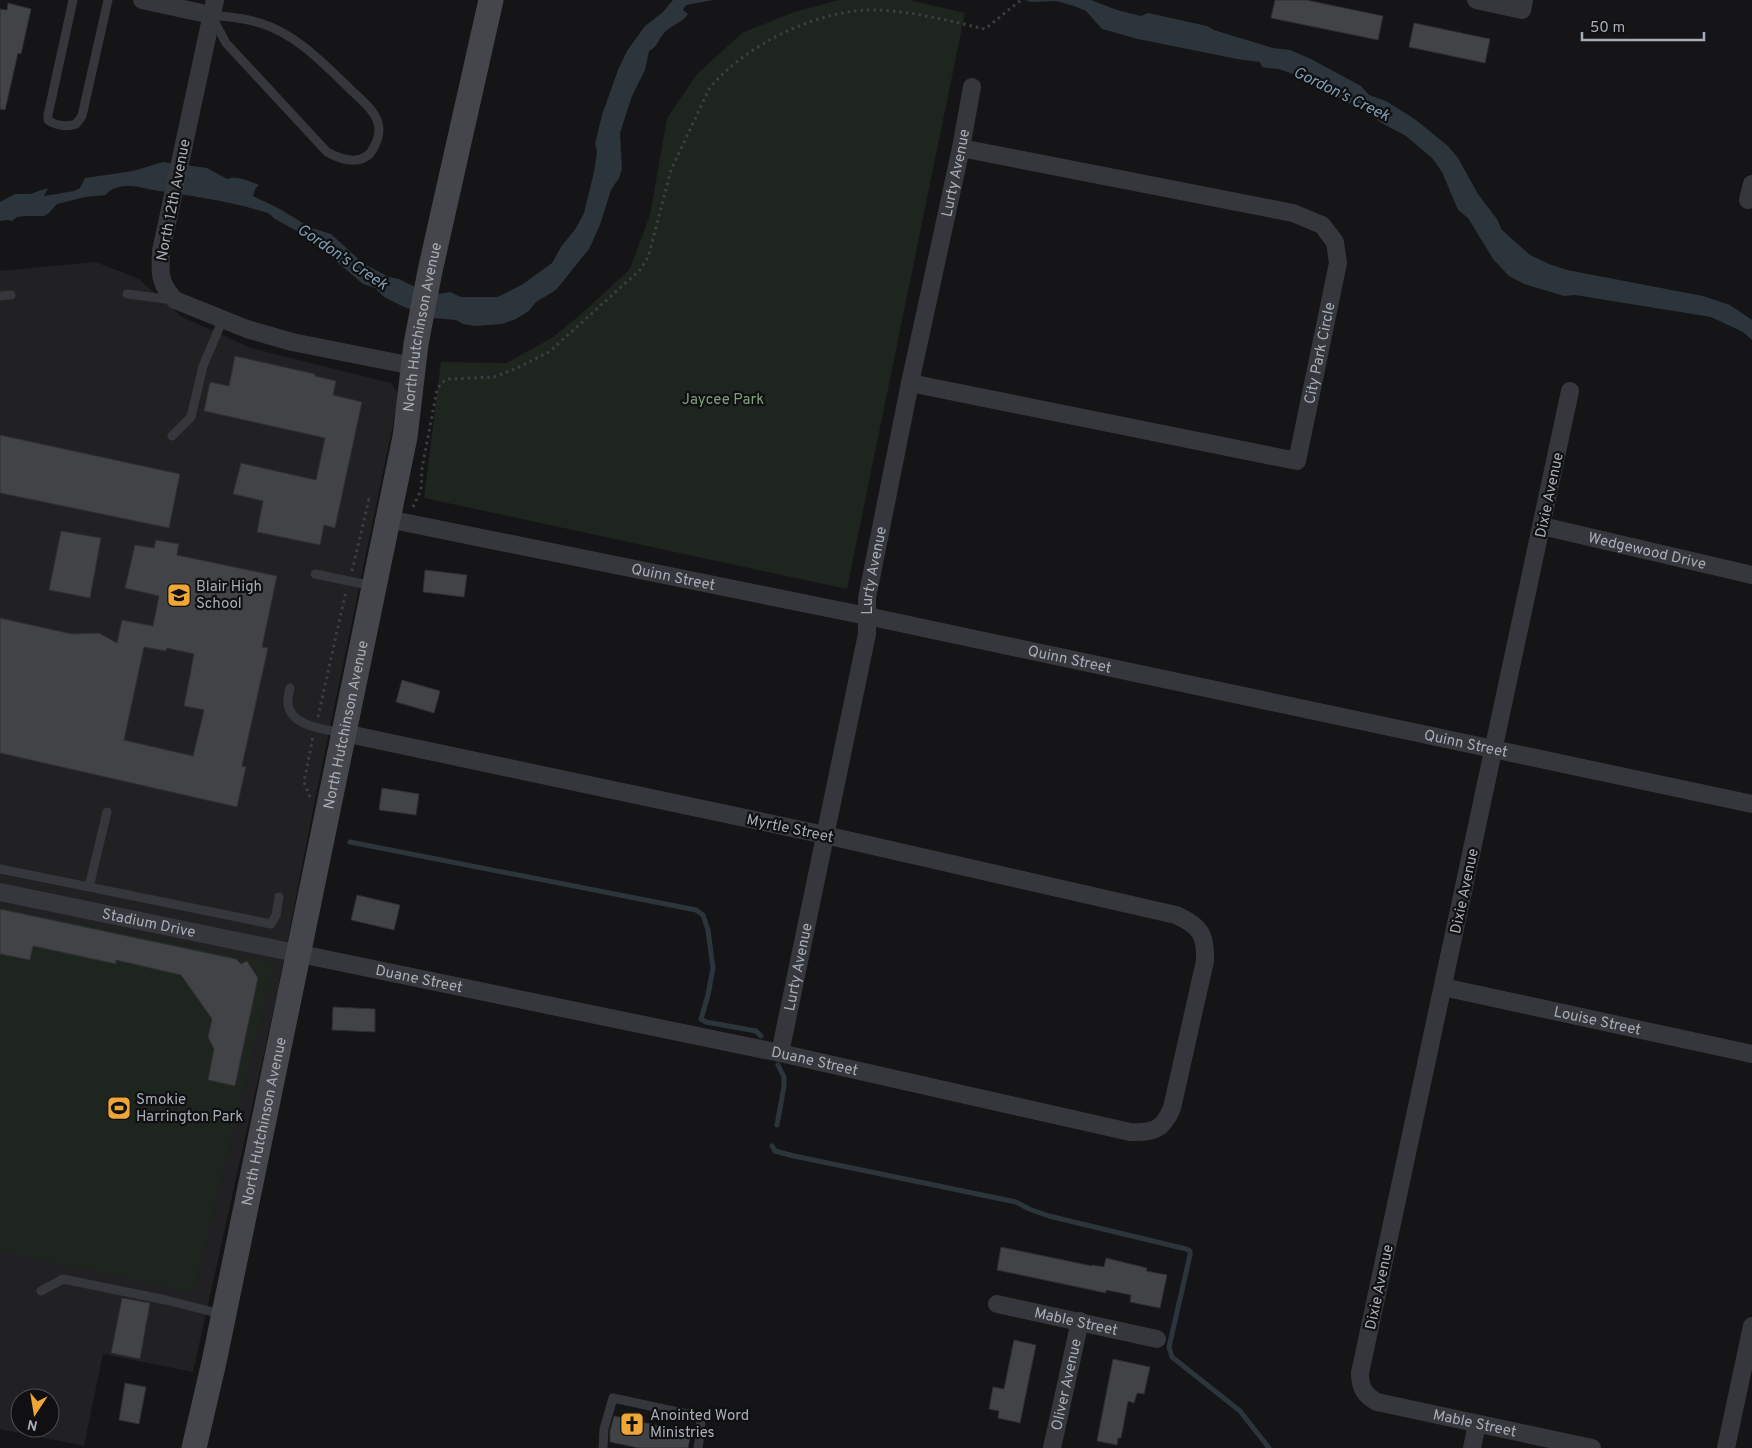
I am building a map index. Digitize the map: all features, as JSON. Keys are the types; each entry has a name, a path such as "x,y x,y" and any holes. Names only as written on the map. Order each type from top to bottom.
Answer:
{"main road":[{"name":"North Hutchinson Avenue","path":"194,1448 224,1314 405,437 415,355 430,271 491,0"}],"street":[{"path":"142,0 213,8"},
{"path":"1476,0 1523,5"},
{"name":"North 12th Avenue","path":"175,300 161,282 161,251 213,8"},
{"name":"Lurty Avenue","path":"780,1053 867,634 866,598 961,148 972,87"},
{"name":"City Park Circle","path":"910,383 1297,461 1338,263 1335,242 1322,226 1293,213 961,148"},
{"path":"175,300 247,329 292,342 415,355"},
{"name":"Dixie Avenue","path":"1362,1390 1360,1373 1570,391"},
{"name":"Quinn Street","path":"389,512 867,616 1752,804"},
{"name":"Wedgewood Drive","path":"1542,526 1752,575"},
{"name":"Myrtle Street","path":"344,733 825,835 1176,915 1192,922 1201,934 1205,946 1205,961"},
{"name":"Stadium Drive","path":"0,892 299,954"},
{"name":"Duane Street","path":"299,954 780,1053 1130,1132 1145,1132 1156,1129 1167,1121 1172,1108 1205,961"},
{"name":"Louise Street","path":"1443,987 1752,1054"},
{"name":"Mable Street","path":"997,1304 1157,1339"},
{"name":"Oliver Avenue","path":"1052,1448 1080,1321"},
{"path":"1726,1448 1752,1326"},
{"name":"Mable Street","path":"1362,1390 1368,1397 1377,1402 1592,1448"},
{"path":"1472,1448 1477,1424"}],"lane":[{"path":"73,0 48,115 48,120 52,123 71,126 76,124 82,116 108,0"},
{"path":"213,8 262,24 311,51 372,112 378,122 379,133 373,151 365,158 356,161 337,158 327,152 226,43 213,8"},
{"path":"127,294 175,300"},
{"path":"0,296 11,295"},
{"path":"172,436 191,417 203,366 223,319"},
{"path":"315,574 374,586"},
{"path":"290,688 288,701 290,712 300,720 316,727 344,733"},
{"path":"89,887 107,812"},
{"path":"0,869 270,924 276,915 279,897"},
{"path":"41,1291 63,1279 224,1314"},
{"path":"603,1448 604,1429 613,1398 701,1417 698,1448"}],"path":[{"path":"309,801 310,795 304,782 369,499 389,512 411,509 418,499 421,490 422,468 441,383 449,378 494,377 549,352 644,265 654,236 671,170 709,90 718,79 748,55 778,35 796,26 835,15 874,10 909,13 985,29 1021,0"}],"shaded area":[{"name":"Blair High School","path":"96,262 139,279 182,317 251,348 391,383 399,395 316,795 277,994 193,1372 103,1354 84,1446 44,1438 60,1438 60,1388 10,1388 10,1431 0,1429 0,271"}],"green space":[{"name":"Jaycee Park","path":"839,0 909,0 965,13 847,589 424,498 441,362 506,363 552,338 580,315 630,269 650,215 667,118 697,74 742,33 794,12"},
{"name":"Smokie Harrington Park","path":"0,907 274,964 193,1292 0,1251"}],"water":[{"name":"Gordon's Creek","path":"673,0 713,0 686,5 683,10 688,14 686,17 665,32 649,51 645,70 632,96 620,133 622,169 619,178 611,190 600,225 589,249 556,290 536,302 529,311 516,319 502,324 475,326 463,324 456,320 433,318 402,306 384,297 375,288 363,284 308,237 275,219 268,213 225,202 136,186 124,186 108,192 106,195 85,197 57,204 44,216 17,217 12,221 0,221 0,202 15,194 30,194 48,188 44,196 74,191 80,188 85,178 133,171 163,162 207,168 227,179 239,178 259,185 255,189 253,196 280,209 309,227 331,234 364,264 389,277 439,294 450,292 461,297 497,297 523,284 552,263 561,247 576,228 584,213 594,172 597,151 595,144 602,115 618,70 627,51 645,26 663,12"},
{"name":"Gordon's Creek","path":"1025,0 1091,0 1117,10 1141,16 1148,13 1207,26 1214,30 1273,48 1290,50 1311,59 1361,86 1369,95 1386,101 1416,120 1448,146 1458,158 1478,194 1497,219 1502,230 1530,255 1567,270 1703,296 1730,305 1752,320 1752,340 1743,332 1711,317 1575,295 1564,296 1524,284 1509,276 1493,259 1468,218 1458,210 1442,172 1432,158 1406,136 1378,121 1373,114 1319,89 1302,78 1282,70 1262,67 1260,62 1138,39 1102,29 1086,11 1074,6 1056,1 1031,2"}],"building":[{"path":"1275,0 1306,0 1383,16 1378,40 1271,18"},
{"path":"8,3 31,9 21,54 18,53 5,110 0,109 0,9 7,10"},
{"path":"1414,23 1490,39 1485,63 1409,47"},
{"path":"235,356 315,374 315,376 336,381 333,395 362,402 335,528 324,525 320,545 257,532 263,501 233,494 241,463 316,480 325,438 204,411 210,382 229,386"},
{"path":"0,435 180,474 169,528 0,493"},
{"path":"61,531 101,538 90,598 49,590"},
{"path":"156,540 179,544 177,555 277,576 262,647 268,648 242,766 246,767 237,807 0,753 0,618 72,634 99,633 117,643 122,620 153,626 159,596 125,588 135,545 154,548","holes":["144,647 166,651 167,648 194,654 184,706 204,710 193,756 124,740"]},
{"path":"425,570 467,575 464,597 423,592"},
{"path":"402,680 440,691 434,713 396,702"},
{"path":"382,788 419,794 416,815 379,810"},
{"path":"357,895 400,905 394,930 351,920"},
{"path":"0,909 236,959 241,964 247,961 258,978 235,1086 208,1080 214,1049 208,1037 212,1019 181,975 116,960 116,964 33,946 30,960 0,954"},
{"path":"333,1007 375,1009 375,1032 332,1030"},
{"path":"1001,1247 1092,1266 1104,1267 1106,1258 1147,1268 1146,1271 1167,1275 1160,1308 1130,1302 1131,1295 1106,1290 1106,1293 997,1270"},
{"path":"122,1298 150,1303 140,1359 111,1353"},
{"path":"1014,1340 1036,1345 1020,1423 998,1418 999,1411 989,1409 993,1387 1004,1389"},
{"path":"1113,1359 1150,1367 1144,1394 1137,1393 1134,1403 1128,1401 1121,1438 1118,1438 1117,1445 1097,1441"},
{"path":"125,1383 146,1387 139,1424 119,1420"},
{"name":"Anointed Word Ministries","path":"614,1416 691,1433 688,1448 639,1448 610,1442 610,1431"}],"waterway":[{"path":"350,842 696,910 703,915 708,930 713,968 701,1019 706,1022 756,1031 761,1036"},
{"path":"777,1125 784,1086 784,1077 778,1065"},
{"path":"772,1146 775,1151 794,1156 1016,1202 1049,1216 1190,1251 1169,1347 1172,1357 1240,1411 1269,1448"}],"place":[{"name":"Blair High School","path":"179,595"},
{"name":"Smokie Harrington Park","path":"119,1108"},
{"name":"Anointed Word Ministries","path":"632,1424"}]}
